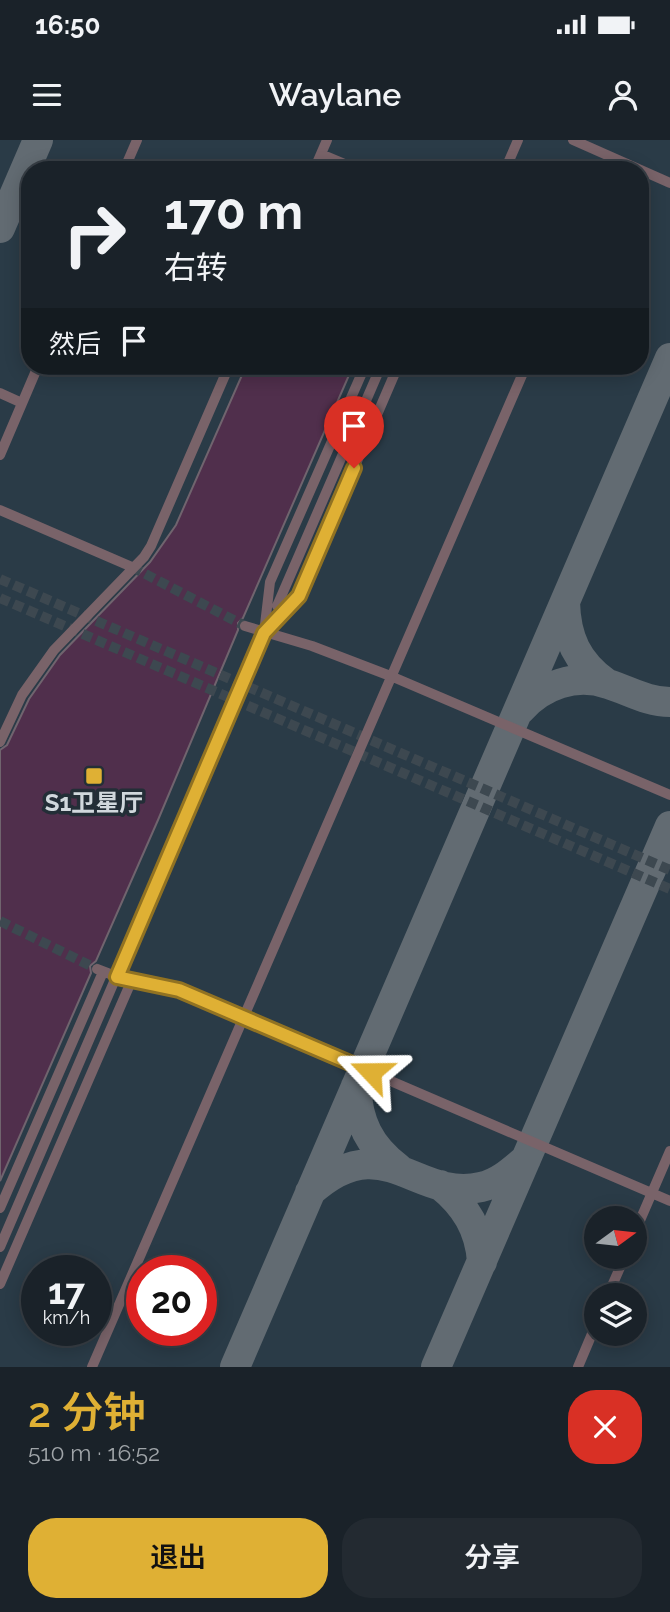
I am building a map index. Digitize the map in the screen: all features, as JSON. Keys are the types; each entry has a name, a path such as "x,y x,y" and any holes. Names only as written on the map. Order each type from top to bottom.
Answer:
{"lane":[{"path":"128,161 137,140"},
{"path":"318,161 327,140"},
{"path":"509,161 518,140"},
{"path":"573,140 621,161"},
{"path":"321,154 338,161"},
{"path":"649,174 670,183"},
{"path":"0,455 34,375"},
{"path":"0,742 22,695 54,650 144,557 151,546 225,375"},
{"path":"0,1247 264,633 270,582 361,375"},
{"path":"277,606 378,375"},
{"path":"264,633 299,596 394,375"},
{"path":"92,1367 522,375"},
{"path":"0,393 22,403"},
{"path":"0,510 132,567"},
{"path":"245,626 312,646 393,677 670,795"},
{"path":"0,1208 100,971 131,982 179,990 670,1201"},
{"path":"0,1284 131,982"},
{"path":"646,1206 670,1151"},
{"path":"578,1367 587,1346"}],"shaded area":[{"path":"0,140 670,140 670,1367 0,1367"}],"building":[{"name":"S1卫星厅","path":"242,375 349,375 243,618 238,623 238,630 158,820 96,961 90,966 91,973 0,1181 0,750 7,745 29,699 60,655 150,562 176,525"}],"taxiway":[{"path":"29,161 38,140"},
{"path":"0,228 21,179"},
{"path":"235,1367 670,358"},
{"path":"565,602 568,627 575,648 588,667 606,683"},
{"path":"520,710 549,688 584,680 670,702"},
{"path":"436,1367 670,826"},
{"path":"356,1086 359,1111 372,1142 398,1168"},
{"path":"310,1192 336,1173 359,1165 379,1165 437,1185 458,1189 481,1187 499,1180 526,1159"},
{"path":"440,1185 457,1201 470,1219 478,1239 482,1262"}],"tunnel":[{"path":"132,567 245,626"},
{"path":"0,579 670,870"},
{"path":"0,598 670,889"},
{"path":"0,921 97,969"}],"place":[{"name":"S1卫星厅","path":"94,776"}],"route":[{"path":"354,468 299,596 264,633 117,977 179,990 371,1072"}]}
